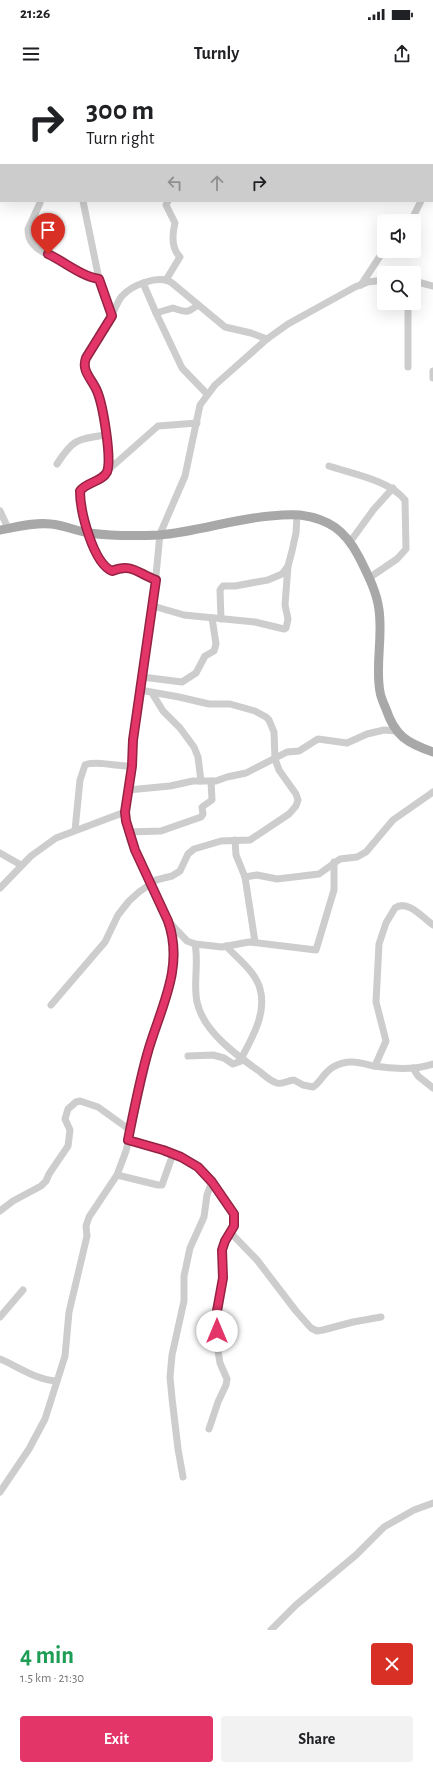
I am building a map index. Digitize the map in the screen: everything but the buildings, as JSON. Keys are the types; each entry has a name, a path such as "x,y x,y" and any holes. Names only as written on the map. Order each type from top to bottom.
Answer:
{"main road":[{"path":"4,529 27,524 51,524 88,533 114,536 160,534 253,518 297,515 322,520 328,523 345,535 350,542 369,578 379,610 380,693 389,719 396,731 406,740 433,752"}],"street":[{"path":"83,202 99,279 112,316"},
{"path":"166,280 178,263 180,257 174,252 172,246 175,223 166,205 168,202"},
{"path":"414,214 420,202"},
{"path":"40,204 28,230 32,244 42,251 65,262 83,274 99,279"},
{"path":"360,285 377,258"},
{"path":"107,471 109,458 99,396 84,365 86,358 123,296 143,283 166,280 225,327 251,333 267,339"},
{"path":"0,1492 20,1464 37,1435 57,1380 65,1356 69,1312 86,1236 87,1224 94,1208 117,1175 126,1151 150,1048 171,983 175,956 172,931 128,832 125,812 132,766 133,740 153,606 160,534 185,476 200,405 207,394 226,375 267,339 288,324 313,309 360,285 377,281"},
{"path":"143,283 182,368 207,394"},
{"path":"421,283 433,286"},
{"path":"156,313 173,308 182,312 188,312 198,304"},
{"path":"408,310 408,367"},
{"path":"433,371 433,378"},
{"path":"156,580 130,568 124,567 112,571 96,554 88,533 80,491 85,486 104,476 107,471 158,426 197,423"},
{"path":"57,464 73,443 81,439 106,436"},
{"path":"329,466 393,488 405,500 406,550 397,559 369,578"},
{"path":"350,542 374,509 393,488"},
{"path":"0,511 4,529"},
{"path":"153,606 184,615 255,622 286,628 288,619 285,605 288,566 296,533 297,515"},
{"path":"221,619 221,587 225,585 235,586 268,580 280,575 288,566"},
{"path":"142,677 182,682 196,673 205,656 214,651 216,644 212,618"},
{"path":"51,1005 105,942 111,927 123,908 140,892 156,880 172,876 180,871 188,854 194,849 221,841 247,841 254,838 290,814 296,806 298,800 296,794 281,774 275,759 274,732 266,716 255,711 230,704 209,704 179,696 140,690"},
{"path":"152,693 163,711 180,728 194,747 198,757 201,781"},
{"path":"128,790 157,788 184,782 211,782 246,773 287,752 299,751 318,739 347,743 367,734 384,730 396,731"},
{"path":"75,830 80,780 85,765 90,763 132,766"},
{"path":"128,832 161,831 201,817 203,814 202,807 212,800 211,782"},
{"path":"245,877 257,875 277,879 296,875 314,875 319,874 340,859 357,857 366,852 393,820 433,792"},
{"path":"0,888 21,865 44,845 75,830 125,812"},
{"path":"235,840 236,854 245,877 255,942"},
{"path":"0,852 21,865"},
{"path":"168,921 188,941 195,944 226,946 255,942 316,950 334,890 334,862"},
{"path":"375,1066 386,1041 376,1002 379,944 386,923 395,908 402,906 414,910 433,925"},
{"path":"195,944 198,964 197,1001 199,1010 223,1043 242,1059 276,1083 294,1080 303,1085 313,1087 324,1073 341,1063 360,1062 375,1066 413,1068 433,1064"},
{"path":"188,1056 213,1055 224,1058 233,1064 242,1059 256,1029 261,1012 260,988 247,968 226,946"},
{"path":"413,1068 418,1076 433,1088"},
{"path":"0,1211 13,1201 41,1186 46,1181 68,1146 70,1135 65,1119 68,1109 76,1102 80,1101 98,1107 130,1130"},
{"path":"128,1140 173,1154 198,1167 212,1182 234,1214 235,1220 222,1250 223,1278 217,1311 218,1325 216,1339 220,1363 227,1379 209,1430"},
{"path":"117,1175 158,1186 162,1185 173,1154"},
{"path":"183,1477 178,1449 170,1377 172,1356 184,1300 184,1276 190,1248 204,1216 212,1182"},
{"path":"230,1232 257,1260 311,1328 323,1330 353,1322 381,1317"},
{"path":"0,1317 23,1290"},
{"path":"0,1359 38,1378 57,1380"},
{"path":"271,1630 296,1605 356,1555 384,1527 414,1510 433,1503"}],"route":[{"path":"48,254 65,262 91,278 99,279 112,316 84,362 85,370 99,396 109,458 106,474 85,486 80,491 82,510 88,533 96,554 109,569 112,571 124,567 130,568 156,580 137,708 133,740 132,766 125,812 130,840 172,931 175,956 171,983 150,1048 128,1140 163,1150 181,1157 198,1167 206,1174 234,1214 234,1226 225,1241 222,1250 223,1278 217,1311 217,1331"}]}
